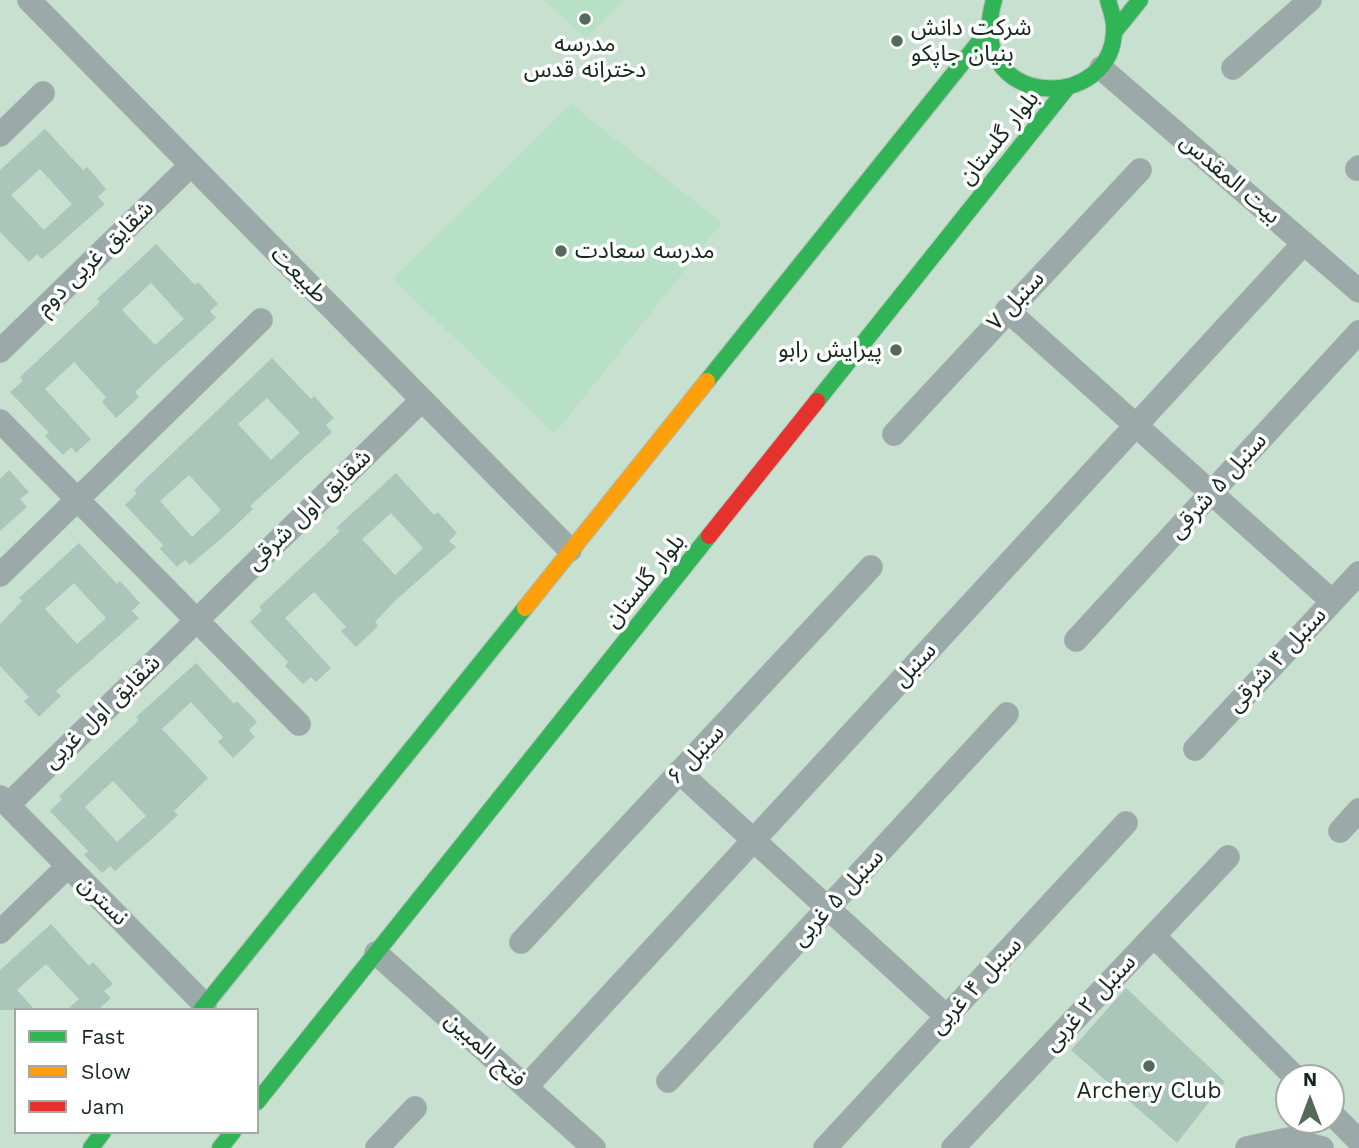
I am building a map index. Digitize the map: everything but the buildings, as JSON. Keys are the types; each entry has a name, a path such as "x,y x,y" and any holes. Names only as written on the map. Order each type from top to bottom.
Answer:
{"main road":[{"path":"1101,68 1111,51 1115,31 1113,10 1108,0"},
{"path":"1115,31 1140,0"},
{"path":"988,14 993,52 1006,71 1024,84 1045,90 1068,89"},
{"path":"203,1007 570,550 988,14"},
{"name":"بلوار گلستان","path":"259,1099 1068,89 1101,68"},
{"path":"220,1148 231,1134"}],"street":[{"name":"طبیعت","path":"29,0 570,550"},
{"path":"1233,68 1310,0"},
{"name":"بیت المقدس","path":"1101,68 1359,291"},
{"path":"0,135 43,93"},
{"name":"شقایق غربی دوم","path":"0,351 191,165"},
{"name":"سنبل ۷","path":"894,434 1139,170"},
{"name":"سنبل","path":"526,1087 1304,243"},
{"path":"1007,310 1332,601"},
{"path":"0,575 261,320"},
{"name":"سنبل ۵ شرقی","path":"1076,640 1359,332"},
{"name":"شقایق اول شرقی","path":"197,620 422,400"},
{"path":"0,421 299,724"},
{"name":"سنبل ۶","path":"521,942 871,567"},
{"name":"سنبل ۴ شرقی","path":"1195,749 1359,573"},
{"name":"شقایق اول غربی","path":"4,801 197,620"},
{"name":"سنبل ۵ غربی","path":"668,1081 1007,714"},
{"path":"679,772 947,1017"},
{"name":"نسترن","path":"4,801 203,1007"},
{"path":"1339,831 1359,810"},
{"name":"سنبل ۴ غربی","path":"825,1148 1126,823"},
{"name":"سنبل ۲ غربی","path":"953,1148 1228,857"},
{"path":"0,932 68,866"},
{"path":"1154,936 1282,1064"},
{"name":"فتح المبین","path":"376,953 594,1148"},
{"path":"377,1148 415,1108"},
{"path":"1345,1127 1359,1141"},
{"path":"1247,1148 1289,1139 1322,1148"}],"shaded area":[{"name":"مدرسه دخترانه قدس","path":"544,0 623,0 586,38"},
{"name":"مدرسه سعادت","path":"571,104 722,223 555,434 393,279"}],"traffic: fast":[{"path":"994,0 990,37 1000,63 1019,80 1043,88 1069,86 1092,75 1108,55 1114,26 1108,0"},
{"path":"1115,31 1140,0"},
{"path":"707,381 988,31"},
{"path":"817,401 1067,88"},
{"path":"259,1099 709,536"},
{"path":"203,1008 525,608"},
{"path":"91,1148 102,1134"},
{"path":"220,1148 231,1134"}],"traffic: slow":[{"path":"525,608 707,381"}],"traffic: jam":[{"path":"709,536 817,401"}],"place":[{"name":"مدرسه دخترانه قدس","path":"585,19"},
{"name":"شرکت دانش بنیان جاپکو","path":"897,41"},
{"name":"مدرسه سعادت","path":"561,251"},
{"name":"پیرایش رابو","path":"896,350"},
{"name":"Archery Club","path":"1149,1066"}]}
